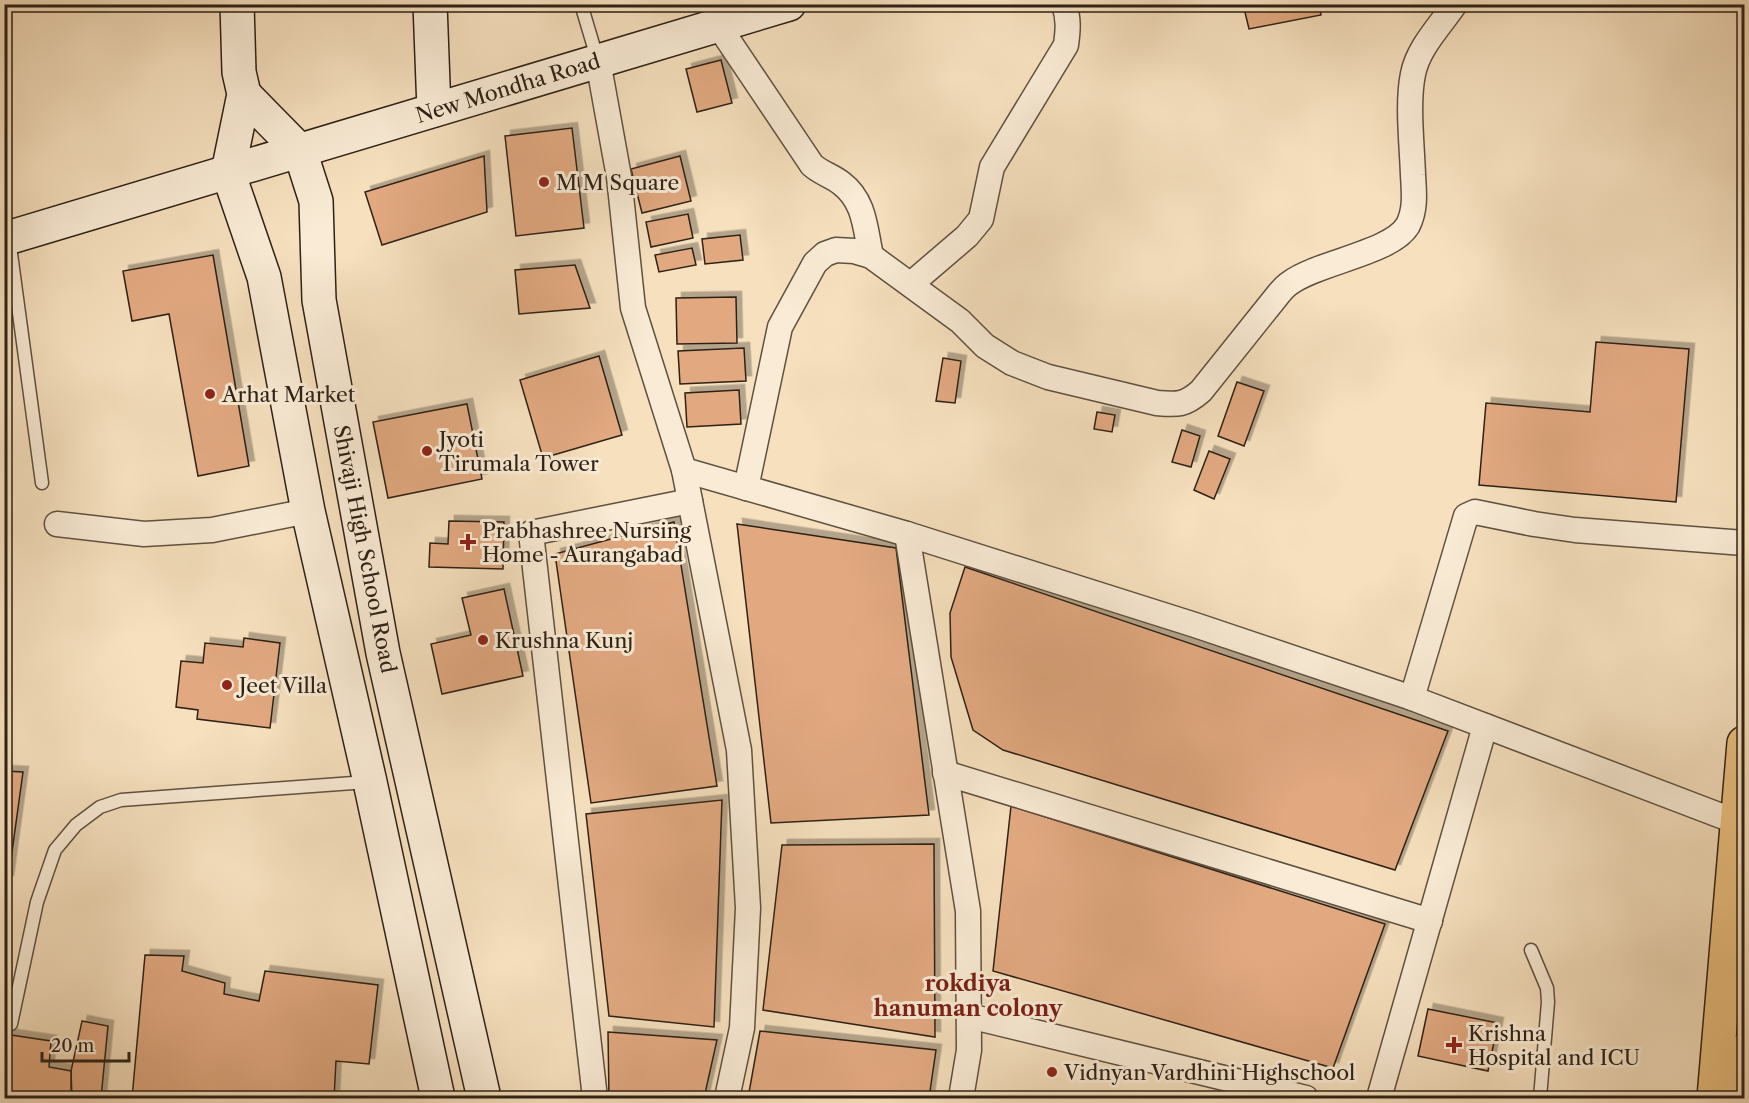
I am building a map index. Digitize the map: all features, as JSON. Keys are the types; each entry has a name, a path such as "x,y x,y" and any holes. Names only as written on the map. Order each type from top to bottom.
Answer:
{"main road":[{"path":"1714,1098 1744,743"},
{"path":"1740,1098 1744,1051"}],"street":[{"path":"7,239 228,172 244,94 239,72 237,4"},
{"path":"429,4 434,110"},
{"name":"New Mondha Road","path":"228,172 789,4"},
{"path":"911,284 967,236 981,219 993,167 1066,45 1068,15 1064,4"},
{"path":"746,488 780,327 815,263 825,254 836,250 854,251 871,256 960,321 985,346 1012,363 1048,377 1157,403 1174,405 1189,401 1201,391 1290,283 1387,242 1400,234 1408,224 1414,204 1411,93 1413,73 1424,47 1455,4"},
{"path":"718,26 812,165 851,191 860,204 871,256"},
{"path":"598,61 619,177 633,308 684,470 739,750 748,908 742,1028 728,1098"},
{"name":"Shivaji High School Road","path":"244,94 300,151 316,201 319,300 383,653 484,1098"},
{"name":"Shivaji High School Road","path":"228,172 264,277 308,511 370,782 438,1098"},
{"path":"684,470 907,534 1195,625 1412,698 1737,822"},
{"path":"595,1098 531,533 690,501"},
{"path":"57,524 144,534 212,530 308,511"},
{"path":"1412,698 1466,516 1469,513 1475,512 1575,530 1744,543"},
{"path":"907,534 968,912 969,1050 961,1098"},
{"path":"1379,1098 1485,726"},
{"path":"945,773 1430,921"},
{"path":"969,1016 1306,1098"}],"lane":[{"path":"581,4 598,61"},
{"path":"7,239 42,483"},
{"path":"11,1024 37,902 55,850 76,825 100,807 121,800 370,782"},
{"path":"1531,950 1547,988 1548,1002 1540,1098"}],"building":[{"path":"1243,4 1319,4 1321,15 1249,29"},
{"path":"721,60 732,103 697,112 686,69"},
{"name":"M M Square","path":"572,128 584,228 516,236 505,136"},
{"path":"484,156 487,212 382,245 365,192"},
{"path":"680,156 691,201 642,213 631,169"},
{"path":"688,214 693,238 651,247 646,222"},
{"path":"740,235 743,260 705,264 702,239"},
{"path":"692,248 696,265 659,272 655,255"},
{"name":"Arhat Market","path":"213,255 249,466 198,476 169,314 132,321 123,271"},
{"path":"575,265 590,308 519,314 515,270"},
{"path":"736,297 737,343 677,344 676,298"},
{"path":"1596,342 1689,349 1676,502 1479,485 1486,403 1590,412"},
{"path":"744,348 746,381 680,384 678,351"},
{"path":"599,356 622,435 543,458 520,380"},
{"path":"943,358 961,361 955,403 936,401"},
{"path":"1237,382 1264,391 1244,446 1218,436"},
{"path":"739,390 741,424 687,427 685,393"},
{"name":"Jyoti Tirumala Tower","path":"467,404 482,479 388,498 373,422"},
{"path":"1097,412 1115,415 1112,432 1094,429"},
{"path":"1182,430 1200,436 1191,467 1172,462"},
{"path":"1209,451 1230,459 1214,499 1194,490"},
{"path":"449,521 504,522 503,569 429,567 430,543 448,544"},
{"path":"674,522 717,786 591,803 555,554"},
{"path":"737,524 896,548 929,815 771,823"},
{"path":"965,567 1448,731 1395,870 1003,750 973,730 951,657 950,613"},
{"name":"Krushna Kunj","path":"504,589 523,676 442,694 431,644 471,635 462,598"},
{"name":"Jeet Villa","path":"244,638 280,643 270,728 197,719 198,710 176,707 181,661 203,663 205,643 243,647"},
{"path":"4,771 23,772 8,881 4,880"},
{"path":"722,800 714,1027 609,1016 586,814"},
{"path":"1011,806 1385,924 1333,1068 993,971"},
{"path":"934,844 935,1037 763,1010 782,845"},
{"path":"145,955 184,956 182,971 225,983 224,994 259,1001 265,971 378,985 369,1064 336,1061 334,1098 132,1098"},
{"path":"1428,1009 1498,1023 1488,1071 1418,1056"},
{"path":"82,1021 108,1026 101,1098 72,1098 71,1071"},
{"path":"760,1031 936,1050 929,1098 748,1098"},
{"path":"608,1032 717,1040 704,1098 609,1098"},
{"path":"4,1034 51,1041 49,1067 71,1071 71,1098 4,1098"}],"place":[{"name":"M M Square","path":"544,182"},
{"name":"Arhat Market","path":"210,394"},
{"name":"Jyoti Tirumala Tower","path":"427,451"},
{"name":"Prabhashree Nursing Home - Aurangabad","path":"468,542"},
{"name":"Krushna Kunj","path":"483,640"},
{"name":"Jeet Villa","path":"227,685"},
{"name":"Krishna Hospital and ICU","path":"1454,1045"},
{"name":"Vidnyan Vardhini Highschool","path":"1052,1072"}],"district":[{"name":"rokdiya hanuman colony","path":"968,996"}]}
